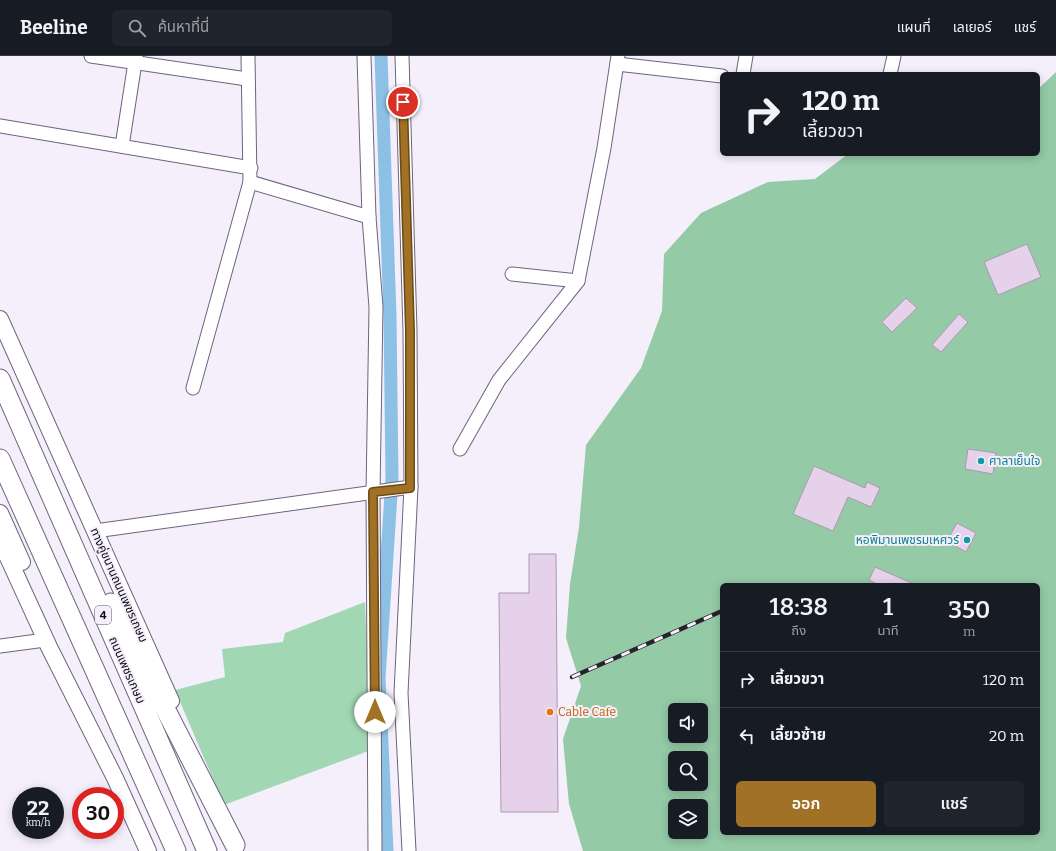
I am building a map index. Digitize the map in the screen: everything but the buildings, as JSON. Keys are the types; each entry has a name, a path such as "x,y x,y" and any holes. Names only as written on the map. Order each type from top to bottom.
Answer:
{"highway":[{"name":"ถนนเพชรเกษม","path":"0,378 207,851"},
{"path":"24,432 236,848"},
{"path":"0,459 176,851"}],"main road":[{"name":"ทางคู่ขนานถนนเพชรเกษม","path":"0,319 236,848"},
{"path":"0,513 148,851"},
{"path":"0,540 45,640 115,778"}],"street":[{"path":"91,56 135,59 247,79"},
{"path":"193,388 250,182 251,168 247,79 248,56"},
{"path":"364,56 369,217 376,307 377,492 375,851"},
{"path":"402,56 410,331 401,693 409,851"},
{"path":"742,72 746,56"},
{"path":"890,72 894,56"},
{"path":"122,146 135,59"},
{"path":"460,449 499,380 578,281 604,148 617,60 720,76"},
{"path":"0,126 251,168"},
{"path":"250,182 369,217"},
{"path":"512,274 578,281"},
{"path":"94,531 407,488"},
{"path":"0,646 45,640"}],"green space":[{"path":"1056,72 1056,851 583,851 569,804 563,739 581,686 566,638 570,584 579,527 586,445 641,368 662,311 664,254 701,213 768,182 815,179 845,156 1040,156 1040,87"},
{"path":"365,602 371,750 224,805 175,690 225,677 222,649 283,642 285,633"}],"waterway":[{"path":"381,56 390,316 392,479 379,678 387,851"}],"railway":[{"path":"572,677 720,612"}],"place":[{"name":"ศาลาเย็นใจ","path":"981,461"},
{"name":"หอพิมานเพชรมเหศวร์","path":"967,540"},
{"name":"Cable Cafe","path":"550,712"}],"route":[{"path":"375,712 375,564 373,492 410,488 410,331 403,102"}]}
